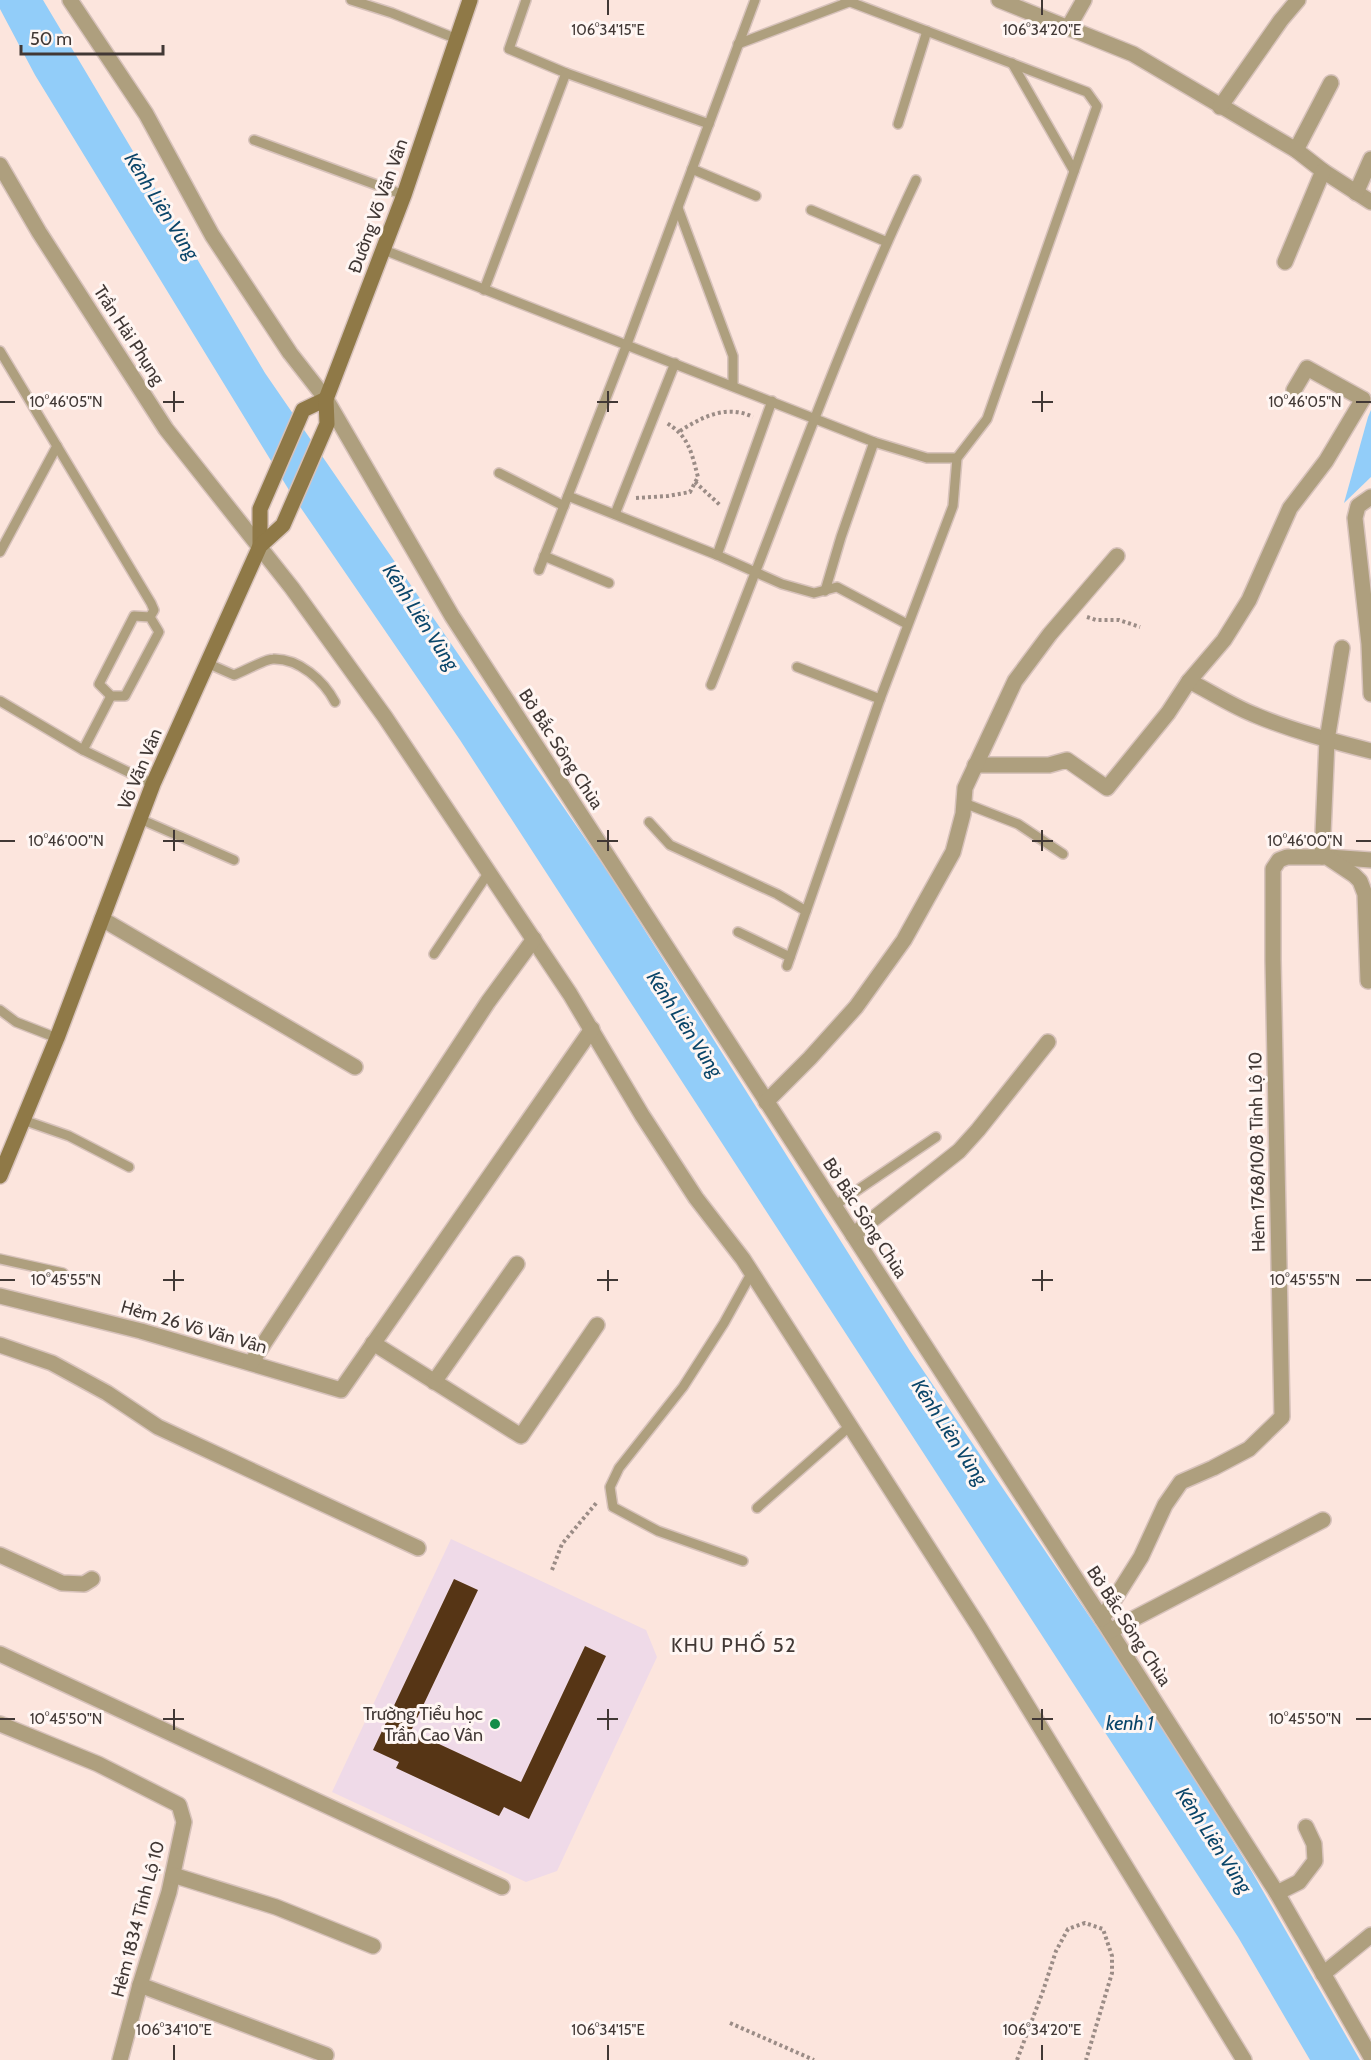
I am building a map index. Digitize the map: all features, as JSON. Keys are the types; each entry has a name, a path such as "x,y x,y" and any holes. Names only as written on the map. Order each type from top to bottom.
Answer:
{"street":[{"name":"Bờ Bắc Sông Chùa","path":"70,0 146,114 212,235 290,353 326,399 452,616 1277,1893 1371,2057"},
{"name":"Đường Võ Văn Vân","path":"327,424 326,399 404,195 471,0"},
{"path":"1002,0 1132,54 1296,150 1323,171 1371,201"},
{"path":"1068,28 1084,0"},
{"path":"1220,107 1281,20 1298,0"},
{"path":"1296,150 1331,83"},
{"path":"1356,193 1371,159"},
{"name":"Trần Hải Phụng","path":"0,165 39,232 166,429 260,546 385,717 534,939 691,1191 743,1259 979,1628 1244,2060"},
{"path":"1285,262 1323,171"},
{"path":"975,765 1049,765 1067,760 1107,788 1168,713 1189,681 1224,640 1249,600 1290,508 1326,461 1367,400 1307,368 1294,390"},
{"path":"260,546 261,509 303,410 326,399"},
{"name":"Võ Văn Vân","path":"0,1176 57,1038 153,784 209,664 260,546 283,525 327,424"},
{"path":"1371,497 1358,506 1355,518 1370,644 1371,694"},
{"path":"766,1102 810,1058 855,1007 904,940 953,852 963,814 965,788 1015,681 1050,634 1117,556"},
{"path":"1324,857 1327,740 1342,648"},
{"path":"1189,681 1253,714 1327,740 1371,751"},
{"name":"Hẻm 1768/10/8 Tỉnh Lộ 10","path":"1106,1625 1165,1505 1181,1482 1249,1449 1282,1417 1273,870 1279,860 1287,857 1324,857"},
{"path":"1324,857 1371,860"},
{"path":"1324,857 1354,874 1360,881 1365,894 1368,981"},
{"path":"102,920 355,1067"},
{"path":"251,1364 488,1002 534,939"},
{"path":"592,1029 373,1342 521,1436 597,1324"},
{"path":"853,1235 959,1151 1048,1042"},
{"path":"434,1382 517,1263"},
{"name":"Hẻm 26 Võ Văn Vân","path":"0,1296 141,1331 341,1390 373,1342"},
{"path":"0,1345 52,1364 107,1393 158,1427 418,1548"},
{"path":"1106,1625 1323,1520"},
{"path":"0,1555 62,1583 84,1584 92,1579"},
{"path":"0,1654 502,1887"},
{"name":"Hẻm 1834 Tỉnh Lộ 10","path":"0,1724 98,1764 179,1804 184,1822 170,1892 140,1985 120,2060"},
{"path":"1277,1893 1299,1882 1315,1861 1314,1844 1306,1827"},
{"path":"173,1875 276,1907 373,1946"},
{"path":"1323,1974 1371,1935"},
{"path":"140,1985 326,2055"}],"lane":[{"path":"351,0 457,39"},
{"path":"526,0 509,49 566,73 709,123"},
{"path":"539,570 627,344 755,0"},
{"path":"738,44 847,1 1087,92 1097,106 987,418 957,458 953,506 880,699 789,962 738,932"},
{"path":"898,123 927,32"},
{"path":"1012,63 1074,171"},
{"path":"484,290 566,73"},
{"path":"254,140 404,195"},
{"path":"692,169 756,196"},
{"path":"711,685 754,571 887,242 916,180"},
{"path":"678,208 733,356 733,386"},
{"path":"811,210 887,242"},
{"path":"384,250 772,400 874,442 927,458 957,458"},
{"path":"0,351 151,603 154,610 150,617"},
{"path":"615,514 675,363"},
{"path":"717,555 772,400"},
{"path":"825,591 874,442"},
{"path":"0,552 57,446"},
{"path":"499,473 564,506"},
{"path":"568,496 717,555 782,584 814,593 837,587 907,624"},
{"path":"544,556 609,583"},
{"path":"134,616 150,617 159,632 125,696 111,696 99,684 134,616"},
{"path":"209,664 234,675 272,659 297,664 327,686 335,702"},
{"path":"797,667 880,699"},
{"path":"82,750 111,696"},
{"path":"0,701 82,750 153,784"},
{"path":"964,803 1018,824 1062,854"},
{"path":"140,819 234,860"},
{"path":"650,822 670,845 777,894 806,911"},
{"path":"434,954 489,872"},
{"path":"0,1010 16,1022 57,1038"},
{"path":"23,1120 69,1136 129,1167"},
{"path":"834,1206 936,1137"},
{"path":"0,1259 63,1273"},
{"path":"743,1561 658,1531 613,1507 610,1487 620,1468 683,1386 724,1323 751,1274"},
{"path":"757,1508 850,1426"}],"path":[{"path":"680,430 713,412 744,412 764,423"},
{"path":"622,497 630,499 690,492 698,477 692,453 680,430 654,415"},
{"path":"695,482 717,504 732,512"},
{"path":"1076,604 1079,614 1096,620 1119,620 1140,627"},
{"path":"552,1570 562,1544 610,1487"},
{"path":"1017,2060 1056,1951 1068,1929 1085,1923 1104,1929 1112,1956 1112,1973 1086,2060"},
{"path":"729,2023 814,2060"}],"shaded area":[{"name":"Trường Tiểu học Trần Cao Vân","path":"451,1539 646,1630 657,1657 557,1871 526,1882 332,1792"}],"water":[{"name":"kenh 1","path":"0,0 43,0 265,373 608,872 910,1351 1154,1712 1252,1872 1360,2060 1310,2060 1238,1937 460,740 292,495 35,75 0,9"},
{"path":"1371,410 1371,477 1344,503 1368,417"}],"building":[{"path":"454,1579 478,1590 411,1731 521,1782 585,1646 606,1656 529,1819 504,1807 499,1816 396,1768 399,1762 373,1750"}],"place":[{"name":"Trường Tiểu học Trần Cao Vân","path":"495,1724"}],"district":[{"name":"KHU PHỐ 52","path":"734,1645"}],"water label":[{"name":"Kênh Liên Vùng","path":"162,206"},
{"name":"Kênh Liên Vùng","path":"421,617"},
{"name":"Kênh Liên Vùng","path":"685,1024"},
{"name":"Kênh Liên Vùng","path":"950,1432"},
{"name":"Kênh Liên Vùng","path":"1214,1840"}]}
